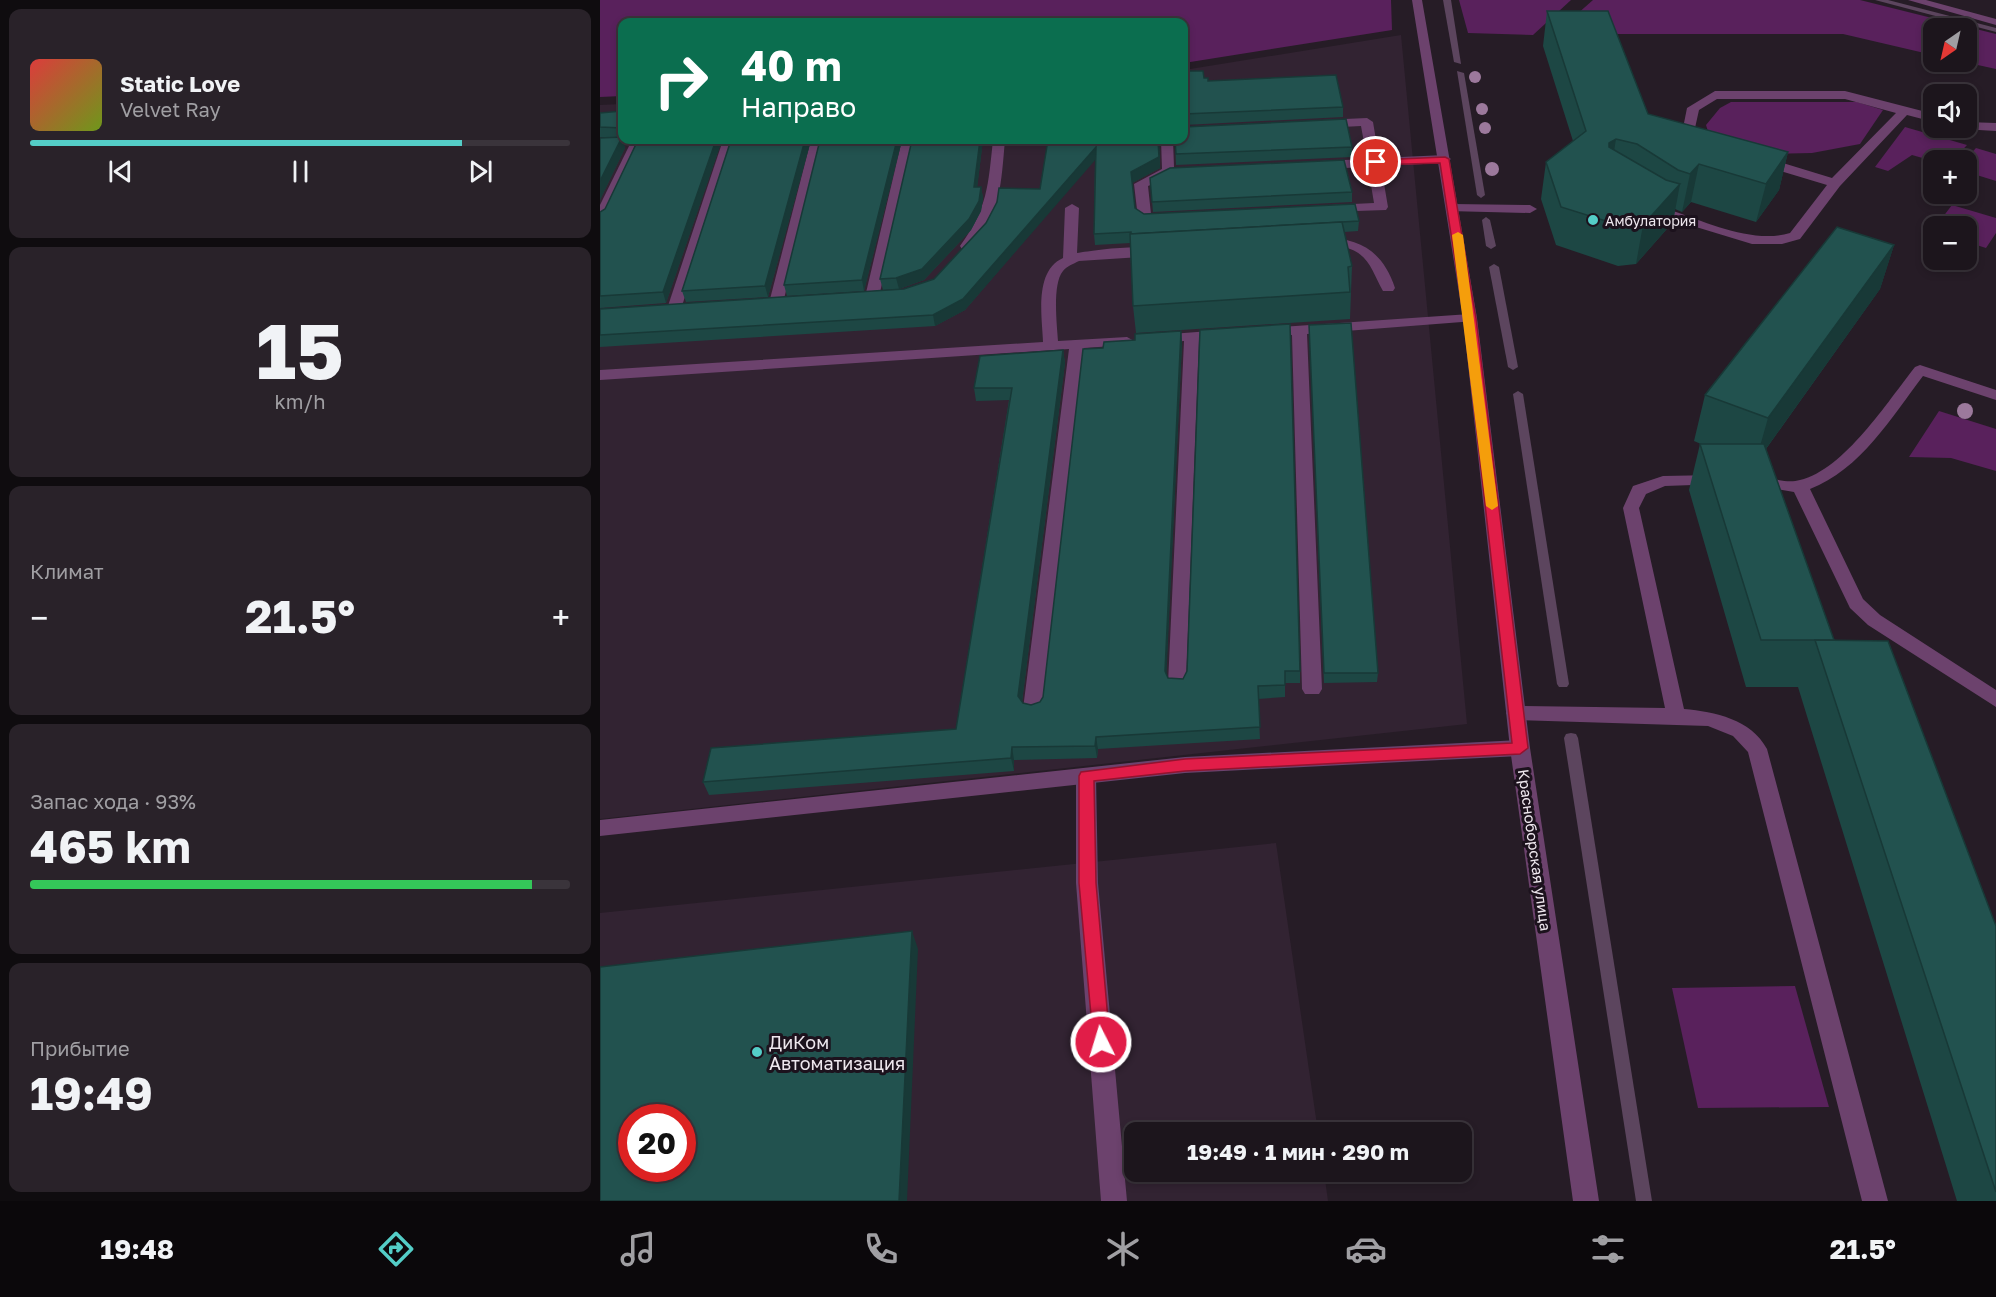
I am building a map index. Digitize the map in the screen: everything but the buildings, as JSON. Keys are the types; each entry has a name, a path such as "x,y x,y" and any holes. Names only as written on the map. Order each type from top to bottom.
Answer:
{"street":[{"name":"Красноборская улица","path":"1417,0 1470,318 1520,748 1586,1201"},
{"path":"1913,0 1996,22"},
{"path":"1711,146 1699,142 1689,128 1693,108 1715,95 1845,95 1923,115"},
{"path":"1640,197 1665,213 1752,240 1782,240 1795,236 1835,183 1904,111"},
{"path":"1310,125 1367,122 1376,162 1381,207 1322,210"},
{"path":"1977,126 1996,127"},
{"path":"600,219 636,144"},
{"path":"674,309 728,144"},
{"path":"776,303 816,144"},
{"path":"891,295 866,297 907,144"},
{"path":"955,259 979,233 990,212 998,144"},
{"path":"1167,144 1168,171"},
{"path":"1745,156 1835,183"},
{"path":"1306,165 1445,159"},
{"path":"1180,217 1145,218 1142,184 1168,171 1191,170"},
{"path":"1070,258 1072,208"},
{"path":"1453,208 1530,208"},
{"path":"1314,243 1337,242 1357,246 1373,255 1383,269 1388,288"},
{"path":"1051,346 1052,278 1057,267 1070,258 1175,251"},
{"path":"600,375 1470,318"},
{"path":"1299,330 1312,689"},
{"path":"1177,684 1192,336"},
{"path":"1033,709 1077,344"},
{"path":"1676,716 1631,508 1638,490 1663,481 1736,480 1800,486 1827,474 1857,448 1920,370 1996,395"},
{"path":"1800,486 1856,603 1874,620 1996,700"},
{"path":"1516,713 1676,716 1710,719 1740,731 1757,749 1875,1201"},
{"path":"600,828 1185,765 1520,748"},
{"path":"1086,776 1088,883 1114,1201"}],"shaded area":[{"path":"600,0 1391,0 1392,30 1188,62 1188,18 618,18 618,96 600,97"},
{"path":"1459,0 1571,0 1533,35 1468,33"},
{"path":"1593,0 1860,0 1932,18 1923,18 1923,53 1843,34 1584,34 1576,15"},
{"path":"1977,29 1996,34 1996,69 1977,65"},
{"path":"1401,35 1467,724 600,819 600,105 618,104 618,144 1188,144 1188,69"},
{"path":"1731,102 1857,102 1883,110 1860,144 1812,153 1763,154 1710,138 1706,125 1720,108"},
{"path":"1905,127 1923,132 1923,138 1943,138 1967,145 1962,150 1923,150 1923,158 1912,155 1888,171 1875,167"},
{"path":"1976,148 1996,154 1996,181 1977,175 1977,150 1974,150"},
{"path":"1952,205 1996,218 1996,233 1986,248 1977,245 1977,216 1944,216"},
{"path":"1939,411 1996,429 1996,471 1951,458 1909,457"},
{"path":"1276,843 1317,1122 1124,1122 1124,1182 1325,1182 1328,1201 600,1201 600,913"},
{"path":"1795,986 1829,1107 1698,1108 1672,988"}],"waterway":[{"path":"1447,0 1458,62"},
{"path":"1879,0 1996,30"},
{"path":"1460,73 1481,195"},
{"path":"1486,220 1491,246"},
{"path":"1494,267 1513,367"},
{"path":"1518,394 1563,684"},
{"path":"1571,738 1644,1201"}],"slow traffic":[{"path":"1458,235 1492,506"}],"place":[{"name":"Амбулатория","path":"1593,220"},
{"name":"ДиКом Автоматизация","path":"757,1052"}],"route":[{"path":"1101,1042 1088,883 1086,776 1185,765 1520,748 1470,318 1445,159 1376,162"}]}
